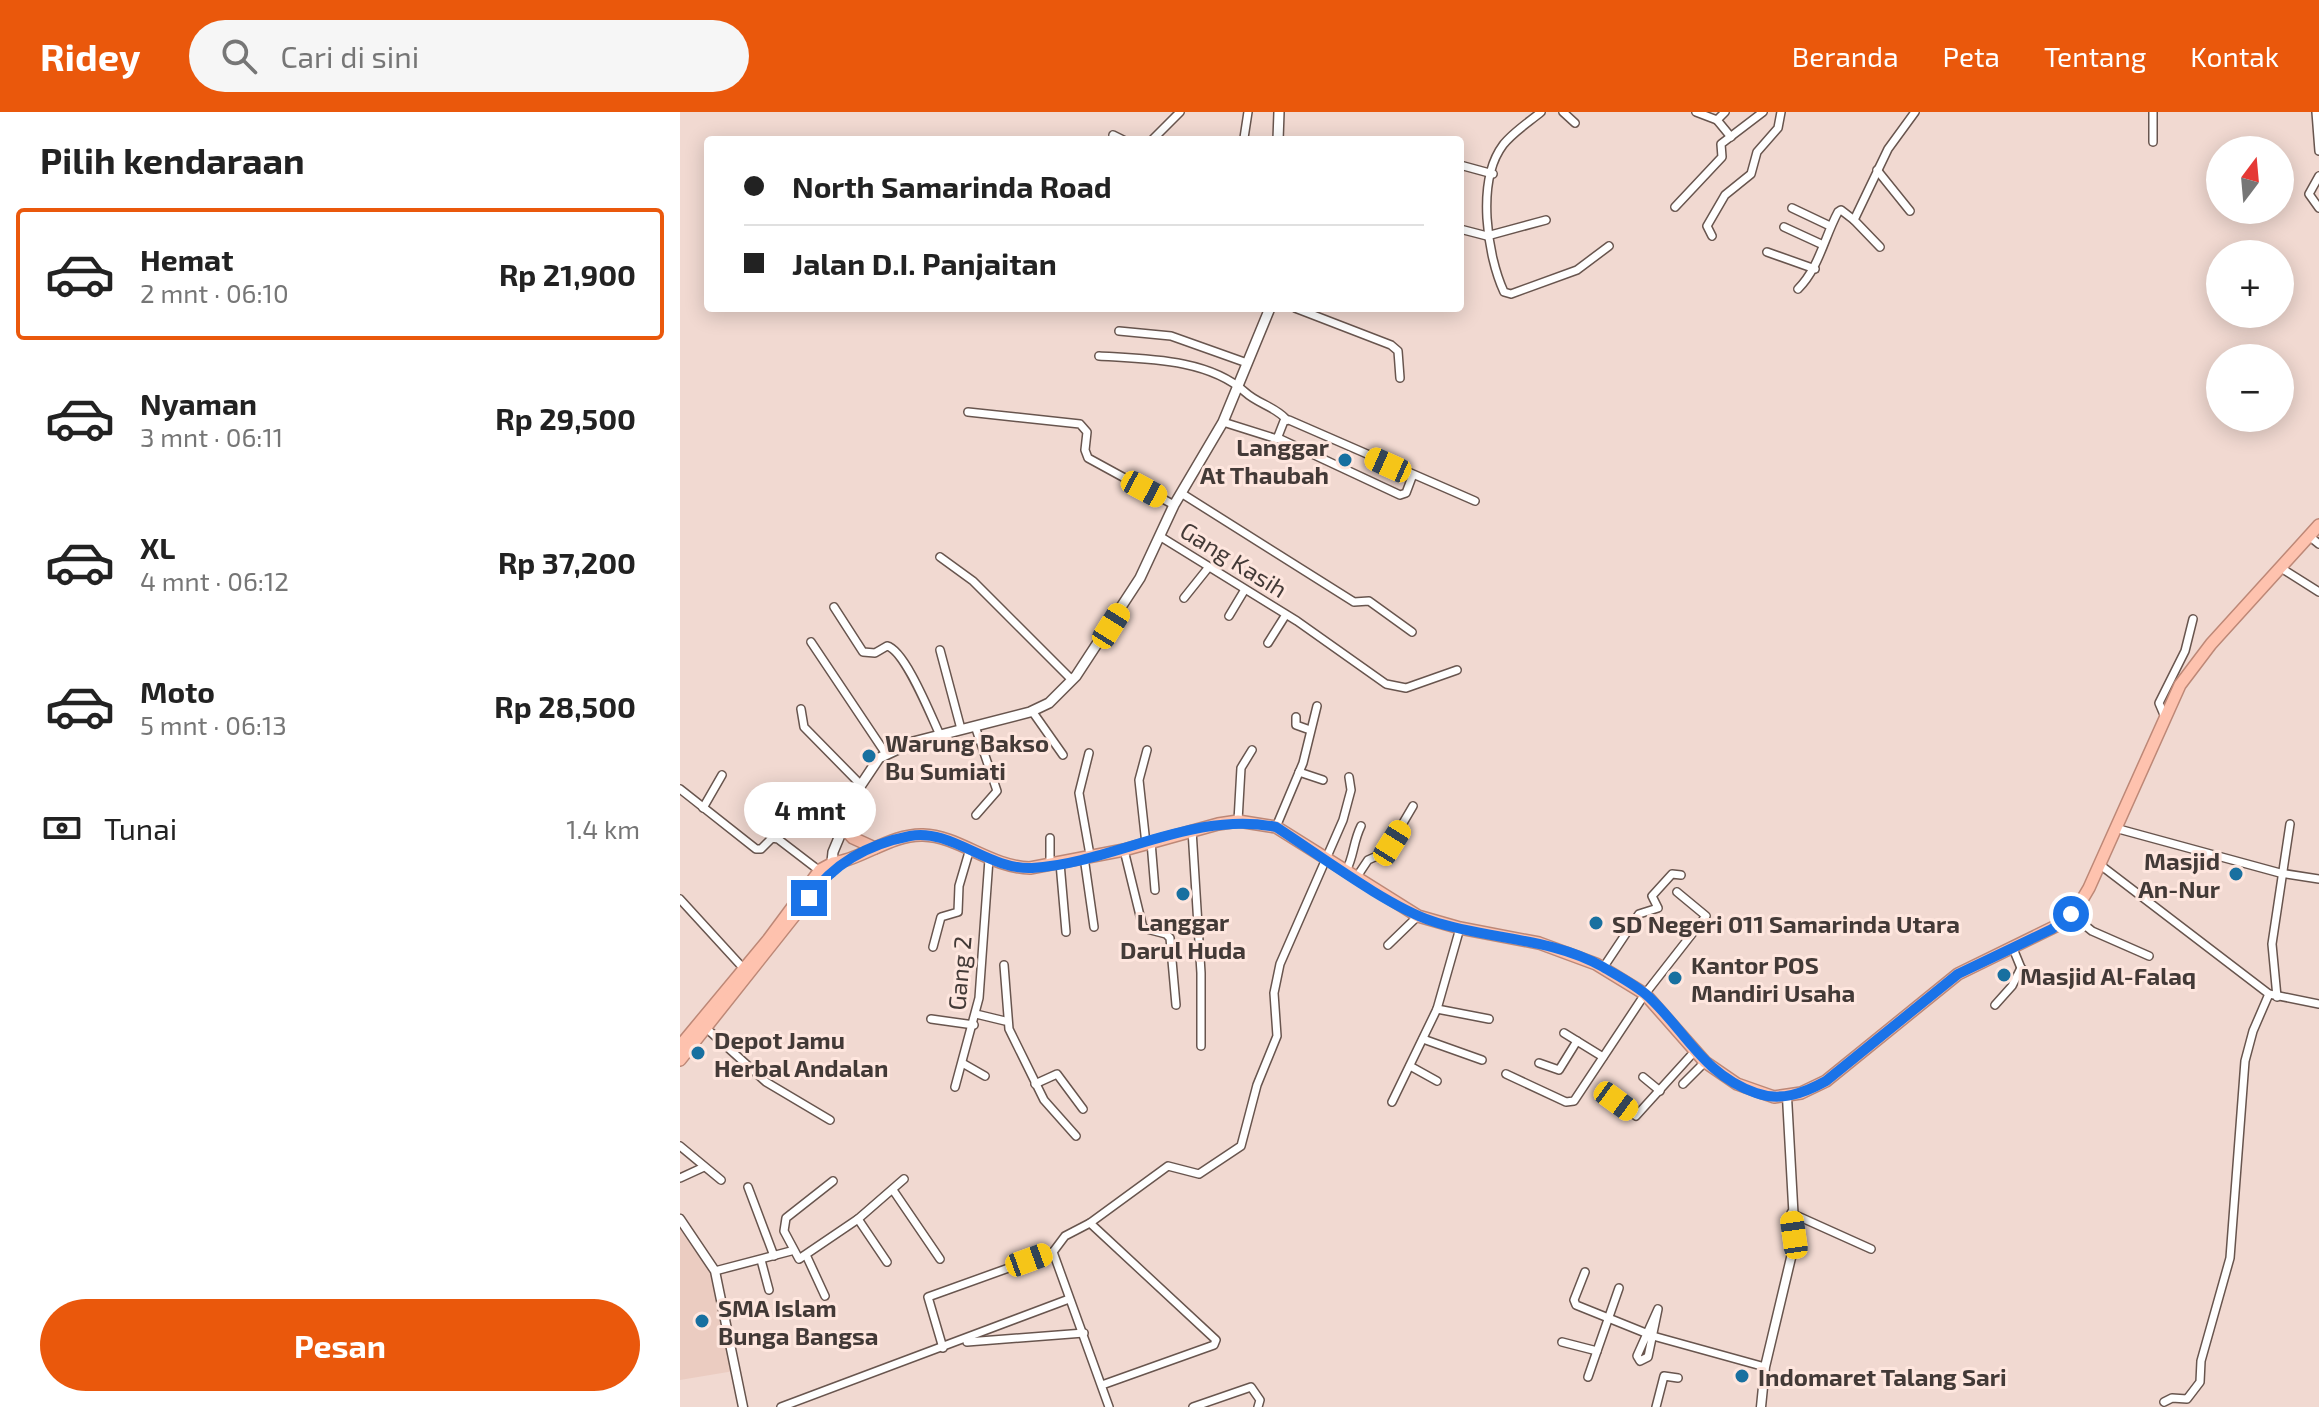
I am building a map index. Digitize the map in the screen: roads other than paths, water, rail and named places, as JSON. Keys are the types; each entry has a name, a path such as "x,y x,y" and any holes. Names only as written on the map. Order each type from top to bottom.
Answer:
{"highway":[{"path":"680,1046 826,870 875,848 919,835 944,840 969,852 1021,867 1055,864 1124,850 1192,830 1238,821 1276,827 1418,916 1460,928 1539,943 1603,968 1645,994 1705,1062 1749,1090 1787,1097 1826,1081 1958,974 2058,925 2071,914 2082,902 2165,717 2189,671 2281,568 2314,540 2319,525"},
{"path":"843,827 853,838 875,848"},
{"path":"680,1060 826,870"}],"main road":[{"path":"1278,136 1279,112"},
{"path":"826,870 873,763 886,754 940,735 1032,711 1049,703 1072,680 1103,638 1161,537 1174,505 1223,422 1268,312"}],"street":[{"path":"1156,136 1180,112"},
{"path":"1244,136 1248,112"},
{"path":"1541,112 1502,146 1493,174 1487,236 1492,267 1504,292 1511,294 1577,270 1609,246"},
{"path":"1563,112 1575,123"},
{"path":"1696,112 1717,120 1731,137"},
{"path":"1717,120 1725,112"},
{"path":"1675,207 1723,155 1720,146 1763,112"},
{"path":"1712,236 1707,226 1709,219 1725,195 1751,174 1759,146 1778,128 1781,112"},
{"path":"1854,220 1896,136 1915,112"},
{"path":"2153,112 2153,142"},
{"path":"2316,112 2319,151"},
{"path":"1464,166 1493,174"},
{"path":"1877,170 1910,211"},
{"path":"2319,176 2309,194 2319,208"},
{"path":"1792,208 1830,226"},
{"path":"1798,289 1815,269 1821,244 1840,210 1880,247"},
{"path":"1464,230 1487,236 1546,220"},
{"path":"1784,227 1821,244"},
{"path":"1767,252 1815,269"},
{"path":"1305,312 1391,345 1398,351 1400,378"},
{"path":"1119,331 1171,336 1247,363"},
{"path":"1099,356 1170,360 1239,383 1245,392 1278,410 1286,419 1412,477 1475,501"},
{"path":"968,412 1080,424 1087,432 1085,450 1088,458 1174,505"},
{"path":"1278,438 1286,419"},
{"path":"1223,422 1278,438 1400,495 1406,493 1412,477"},
{"path":"1181,493 1354,602 1369,601 1412,632"},
{"name":"Gang Kasih","path":"1161,537 1310,630 1375,679 1394,687 1418,686 1457,670"},
{"path":"940,557 973,581 1072,680"},
{"path":"1184,598 1208,568"},
{"path":"2281,568 2319,592"},
{"path":"1229,616 1244,591"},
{"path":"834,607 863,652 875,653 887,646 895,650 918,688 940,735"},
{"path":"1268,643 1285,616"},
{"path":"2165,717 2159,703 2185,651 2193,619"},
{"path":"811,642 886,754"},
{"path":"940,650 961,729"},
{"path":"1276,827 1299,772 1317,706"},
{"path":"801,709 804,727 861,785"},
{"path":"1032,711 1063,755"},
{"path":"1296,717 1296,725 1310,730"},
{"path":"975,726 997,791 976,815"},
{"path":"1147,750 1139,780 1155,890"},
{"path":"1238,821 1241,768 1252,750"},
{"path":"1089,753 1079,793 1094,927"},
{"path":"1299,772 1323,780"},
{"path":"703,808 722,775"},
{"path":"943,1348 928,1297 1053,1252 1065,1236 1090,1223 1168,1166 1199,1174 1241,1146 1257,1085 1277,1036 1274,993 1280,964 1327,858 1349,797 1349,777"},
{"path":"680,789 756,849 761,849 772,838 778,839 826,870"},
{"path":"1351,874 1368,860 1386,852 1413,806"},
{"path":"2164,1402 2172,1398 2187,1399 2200,1382 2201,1361 2230,1258 2247,1053 2273,996 2272,944 2280,873 2290,824"},
{"path":"1351,874 1355,841 1361,826"},
{"path":"2115,828 2280,873 2319,879"},
{"path":"1192,830 1201,973 1201,1046"},
{"path":"1050,838 1066,932"},
{"path":"1124,850 1143,928 1162,932 1170,938 1176,1005"},
{"path":"933,947 941,917 958,912 960,880 969,852"},
{"name":"Gang 2","path":"955,1087 976,1014 989,859"},
{"path":"2099,864 2273,996 2319,1004"},
{"path":"1603,968 1639,914 1657,909 1651,898 1655,891 1673,873 1681,875"},
{"path":"1506,1074 1570,1102 1645,994 1706,916 1677,892"},
{"path":"680,899 744,969"},
{"path":"2071,914 2092,931 2149,956"},
{"path":"1388,945 1418,916"},
{"path":"1392,1102 1437,1009 1460,928"},
{"path":"2012,946 2021,968 2035,980"},
{"path":"1004,965 1005,1021 1044,1100 1076,1136"},
{"path":"1995,1005 2012,986 2021,968"},
{"path":"1437,1009 1489,1019"},
{"path":"976,1014 1005,1021"},
{"path":"931,1019 974,1025"},
{"path":"706,1028 766,1082 830,1120"},
{"path":"1564,1033 1603,1057"},
{"path":"1423,1039 1482,1060"},
{"path":"1539,1063 1559,1070 1577,1041"},
{"path":"1629,1124 1694,1052"},
{"path":"1683,1084 1705,1062"},
{"path":"964,1064 985,1076"},
{"path":"1410,1066 1437,1081"},
{"path":"1035,1084 1057,1074 1083,1109"},
{"path":"1643,1077 1660,1091"},
{"path":"1761,1407 1765,1367 1794,1249 1787,1097"},
{"path":"1616,1101 1636,1116"},
{"path":"680,1146 721,1180"},
{"path":"680,1178 704,1167"},
{"path":"833,1181 786,1218 784,1231 791,1251 799,1259 807,1257 858,1219 904,1179"},
{"path":"748,1187 774,1256"},
{"path":"893,1190 940,1259"},
{"path":"1791,1213 1871,1249"},
{"path":"680,1219 715,1271 743,1407"},
{"path":"858,1219 887,1262"},
{"path":"1090,1223 1216,1340 1214,1345 1102,1385"},
{"path":"715,1271 791,1251"},
{"path":"1053,1252 1109,1407"},
{"path":"807,1257 825,1296"},
{"path":"761,1260 769,1290"},
{"path":"1585,1272 1574,1303 1649,1334 1765,1367"},
{"path":"1588,1377 1619,1288"},
{"path":"781,1407 1069,1299"},
{"path":"961,1342 1084,1333"},
{"path":"1562,1342 1597,1351"},
{"path":"1656,1407 1664,1376 1678,1378"},
{"path":"1193,1407 1251,1387 1260,1400 1258,1407"}],"place":[{"name":"Langgar At Thaubah","path":"1345,460"},
{"name":"Warung Bakso Bu Sumiati","path":"869,756"},
{"name":"Masjid An-Nur","path":"2236,874"},
{"name":"Langgar Darul Huda","path":"1183,894"},
{"name":"SD Negeri 011 Samarinda Utara","path":"1596,923"},
{"name":"Masjid Al-Falaq","path":"2004,975"},
{"name":"Kantor POS Mandiri Usaha","path":"1675,978"},
{"name":"Depot Jamu Herbal Andalan","path":"698,1053"},
{"name":"SMA Islam Bunga Bangsa","path":"702,1321"},
{"name":"Indomaret Talang Sari","path":"1742,1376"}]}
